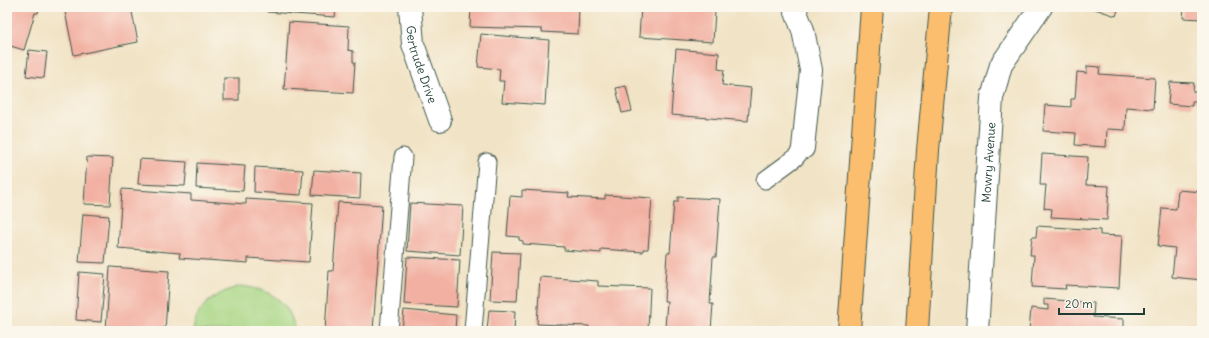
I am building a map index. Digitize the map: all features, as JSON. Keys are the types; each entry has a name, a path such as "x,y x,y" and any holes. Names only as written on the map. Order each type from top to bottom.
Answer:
{"main road":[{"path":"850,331 872,7"},
{"path":"917,331 928,150 941,7"}],"street":[{"name":"Gertrude Drive","path":"410,7 413,44 440,120"},
{"path":"794,7 803,30 811,70 803,148"},
{"name":"Mowry Avenue","path":"977,331 992,98 1001,65 1041,7"}],"lane":[{"path":"765,180 795,158 803,148"},
{"path":"389,331 403,157"},
{"path":"473,331 487,162"}],"green space":[{"path":"241,286 261,290 277,298 284,304 289,312 295,331 193,331 195,322 203,306 216,296"}],"building":[{"path":"7,7 40,7 38,13 35,13 24,50 7,45"},
{"path":"64,7 131,7 138,42 74,55"},
{"path":"267,7 336,7 335,17 267,12"},
{"path":"471,7 579,7 578,34 542,32 542,29 470,27"},
{"path":"641,7 683,7 683,9 715,11 713,42 639,37"},
{"path":"1089,7 1119,7 1116,16"},
{"path":"1184,7 1202,7 1202,19 1183,18"},
{"path":"289,22 349,26 348,50 353,51 353,62 355,62 353,93 284,89"},
{"path":"481,34 549,40 545,105 502,102 504,81 499,81 500,69 478,67"},
{"path":"676,49 719,53 718,69 724,70 722,85 751,88 748,121 671,115"},
{"path":"29,50 47,52 44,78 26,76"},
{"path":"1087,66 1100,67 1099,74 1155,78 1153,109 1126,107 1125,130 1107,129 1106,147 1075,145 1076,133 1043,131 1045,105 1071,107 1071,99 1075,99 1077,72 1087,73"},
{"path":"224,78 239,78 239,100 224,100"},
{"path":"1170,82 1194,83 1193,92 1198,92 1197,102 1192,102 1192,106 1168,104"},
{"path":"626,86 632,111 622,113 616,88"},
{"path":"1042,154 1088,157 1086,185 1109,186 1107,220 1051,217 1052,209 1044,208 1046,185 1040,185"},
{"path":"87,157 113,158 110,205 84,204"},
{"path":"140,159 187,162 185,186 138,184"},
{"path":"197,163 245,166 243,191 196,188"},
{"path":"255,167 303,170 301,195 254,192"},
{"path":"314,170 361,173 360,198 312,195"},
{"path":"122,189 191,194 191,200 246,204 246,199 313,203 309,262 248,258 248,263 179,258 180,253 118,248"},
{"path":"522,190 569,193 568,197 605,199 605,195 652,198 648,249 643,249 643,252 601,249 601,253 564,250 564,247 523,244 523,241 519,240 519,237 507,236 510,196 522,197"},
{"path":"1178,190 1202,192 1202,280 1172,277 1175,248 1158,246 1162,208 1176,209"},
{"path":"678,197 720,199 716,257 713,257 710,304 713,304 711,331 669,331 669,328 665,328 667,301 664,301 667,253 670,253 674,202 678,202"},
{"path":"338,202 382,205 373,331 325,331 329,271 333,271"},
{"path":"410,203 463,206 460,255 407,251"},
{"path":"83,214 109,216 105,263 79,262"},
{"path":"1037,226 1100,230 1100,235 1122,236 1119,288 1065,285 1066,289 1032,287 1034,255 1030,255 1032,237 1036,237"},
{"path":"493,252 520,253 517,301 490,300"},
{"path":"407,257 460,260 457,307 404,304"},
{"path":"110,267 169,271 165,331 106,331"},
{"path":"79,272 105,274 101,322 76,320"},
{"path":"540,277 598,281 598,286 650,288 648,331 589,331 589,326 537,324"},
{"path":"1044,299 1094,303 1093,317 1124,319 1124,331 1029,331 1031,308 1048,310 1048,305 1044,305"},
{"path":"404,310 456,315 455,331 402,331"},
{"path":"489,310 515,311 514,331 487,331"}]}
